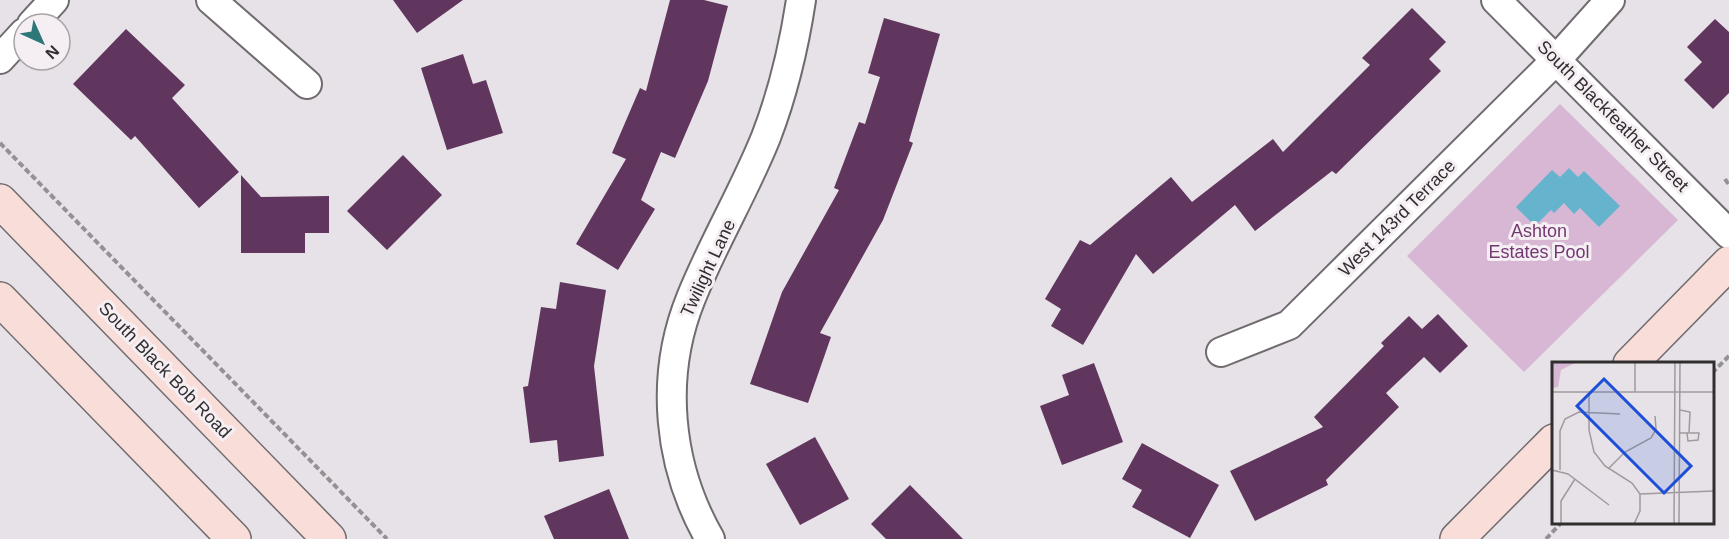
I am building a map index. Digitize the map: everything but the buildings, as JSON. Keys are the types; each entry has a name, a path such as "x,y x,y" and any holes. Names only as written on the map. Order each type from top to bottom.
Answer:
{"main road":[{"name":"South Black Bob Road","path":"0,201 329,539"},
{"path":"1631,362 1729,263"},
{"path":"0,299 234,539"},
{"path":"1456,539 1552,443"}],"street":[{"path":"43,12 54,0"},
{"path":"211,0 307,84"},
{"name":"Twilight Lane","path":"710,539 690,498 675,442 672,384 675,355 690,300 767,135 784,80 801,0"},
{"name":"South Blackfeather Street","path":"1496,0 1729,234"},
{"name":"West 143rd Terrace","path":"1221,351 1289,325 1557,59 1610,0"},
{"path":"0,59 12,46"}],"path":[{"path":"0,143 387,539"},
{"path":"1725,179 1729,185"},
{"path":"1714,372 1729,356"},
{"path":"1546,539 1560,524"}],"green space":[{"name":"Ashton Estates Pool","path":"1560,104 1678,220 1524,372 1407,256"}],"water":[{"path":"1569,168 1578,177 1584,171 1620,206 1599,227 1580,208 1574,214 1564,203 1554,213 1551,210 1535,226 1516,207 1552,170 1560,177"}]}
